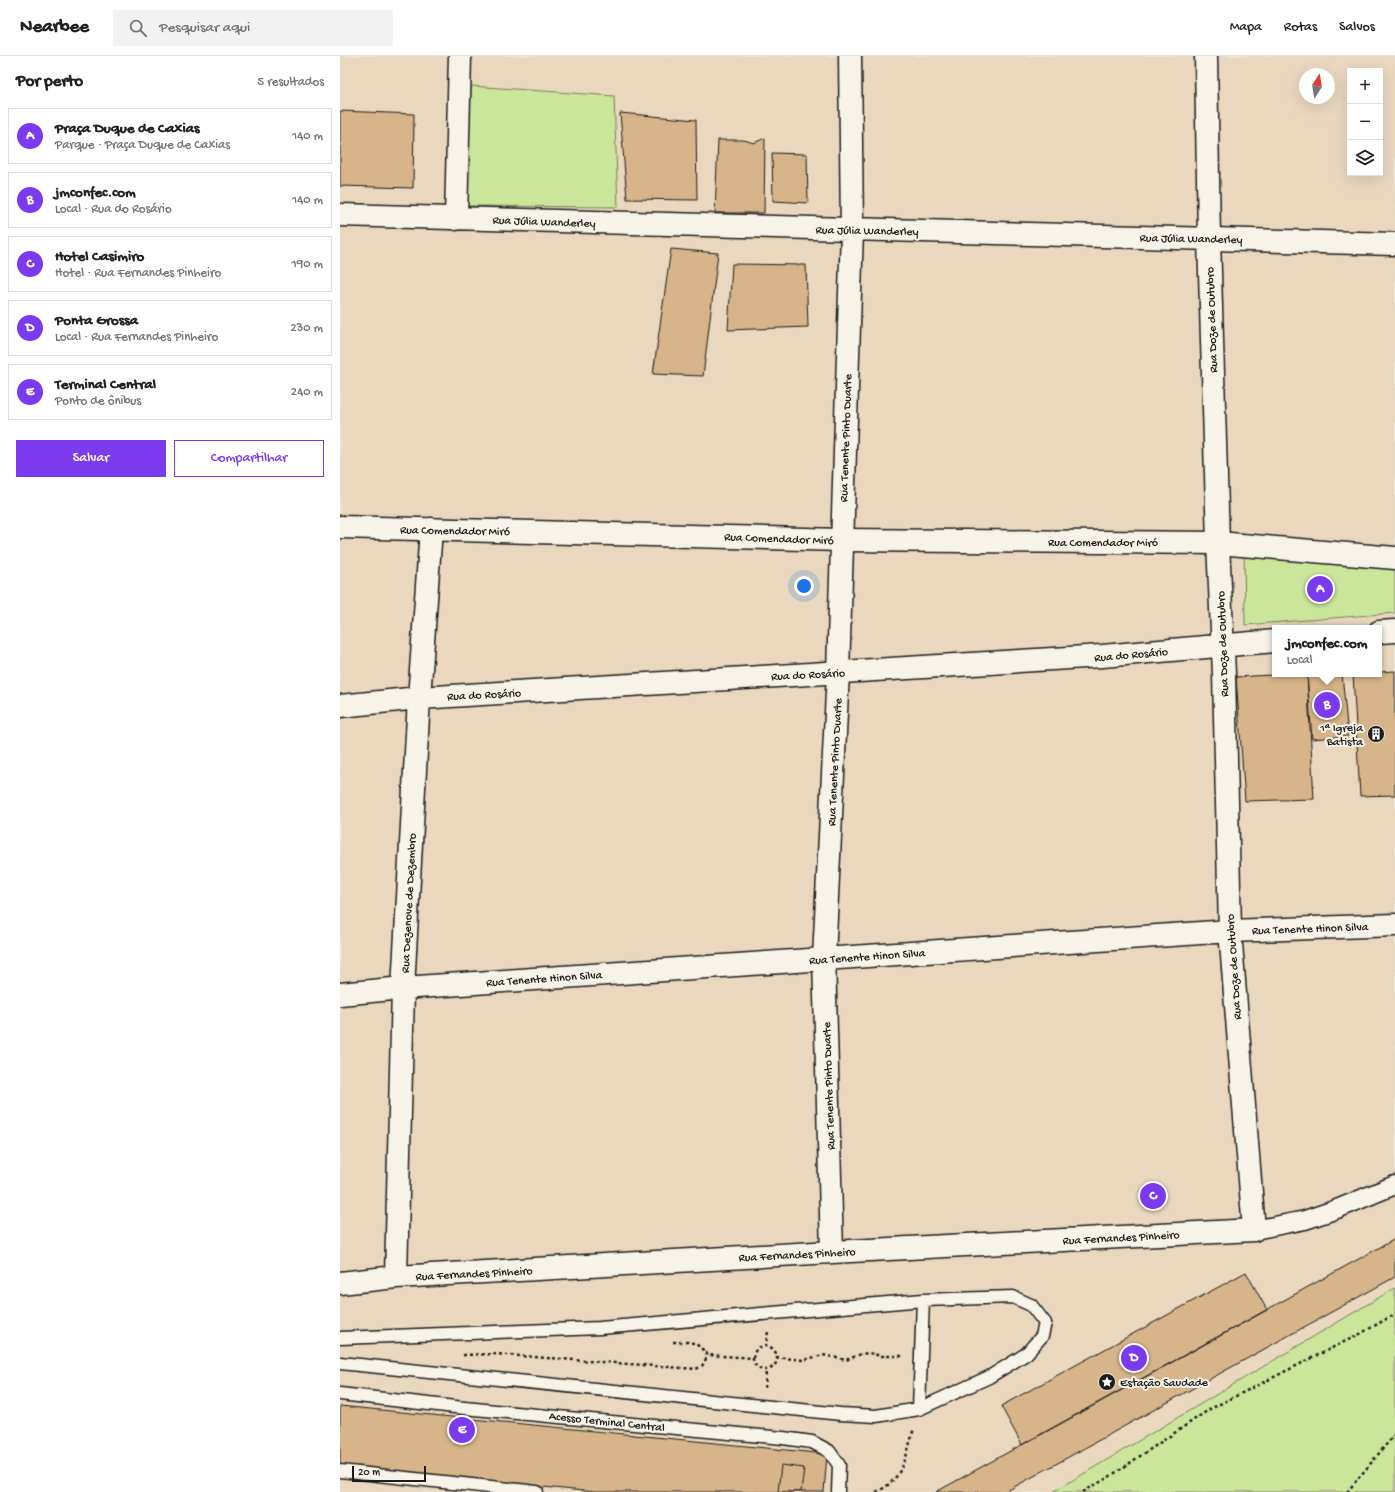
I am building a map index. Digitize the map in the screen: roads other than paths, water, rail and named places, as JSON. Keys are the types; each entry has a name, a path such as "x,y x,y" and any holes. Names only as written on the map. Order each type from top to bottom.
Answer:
{"street":[{"path":"456,219 460,56"},
{"name":"Rua Tenente Pinto Duarte","path":"832,1252 824,958 838,672 852,230 850,56"},
{"name":"Rua Doze de Outubro","path":"1206,56 1209,238 1218,543 1223,646 1230,931 1254,1230"},
{"name":"Rua Júlia Wanderley","path":"340,215 1395,244"},
{"name":"Rua Comendador Miró","path":"340,527 842,540 1218,543 1395,558"},
{"name":"Rua Dezenove de Dezembro","path":"396,1277 403,988 418,698 432,529"},
{"path":"1382,632 1395,631"},
{"name":"Rua do Rosário","path":"340,706 418,698 1102,656 1272,641"},
{"name":"Rua Tenente Hinon Silva","path":"340,994 403,988 824,958 1230,931 1395,925"},
{"path":"1254,1230 1306,1220 1395,1185"},
{"name":"Rua Fernandes Pinheiro","path":"340,1283 396,1277 1254,1230"}],"lane":[{"path":"340,1338 600,1328 923,1300 1013,1297 1031,1305 1045,1322 1042,1336 1026,1354 989,1376 919,1409 876,1416 841,1414 340,1363"},
{"path":"919,1409 923,1300"},
{"name":"Acesso Terminal Central","path":"340,1394 464,1408 812,1442 828,1451 839,1465 838,1492"},
{"path":"340,1471 537,1492"}],"place":[{"name":"Praça Duque de Caxias","path":"1320,589"},
{"name":"jmconfec.com","path":"1327,705"},
{"name":"1ª Igreja Batista","path":"1376,734"},
{"name":"Hotel Casimiro","path":"1153,1196"},
{"name":"Ponta Grossa","path":"1134,1358"},
{"name":"Estação Saudade","path":"1107,1382"},
{"name":"Terminal Central","path":"462,1430"}]}
